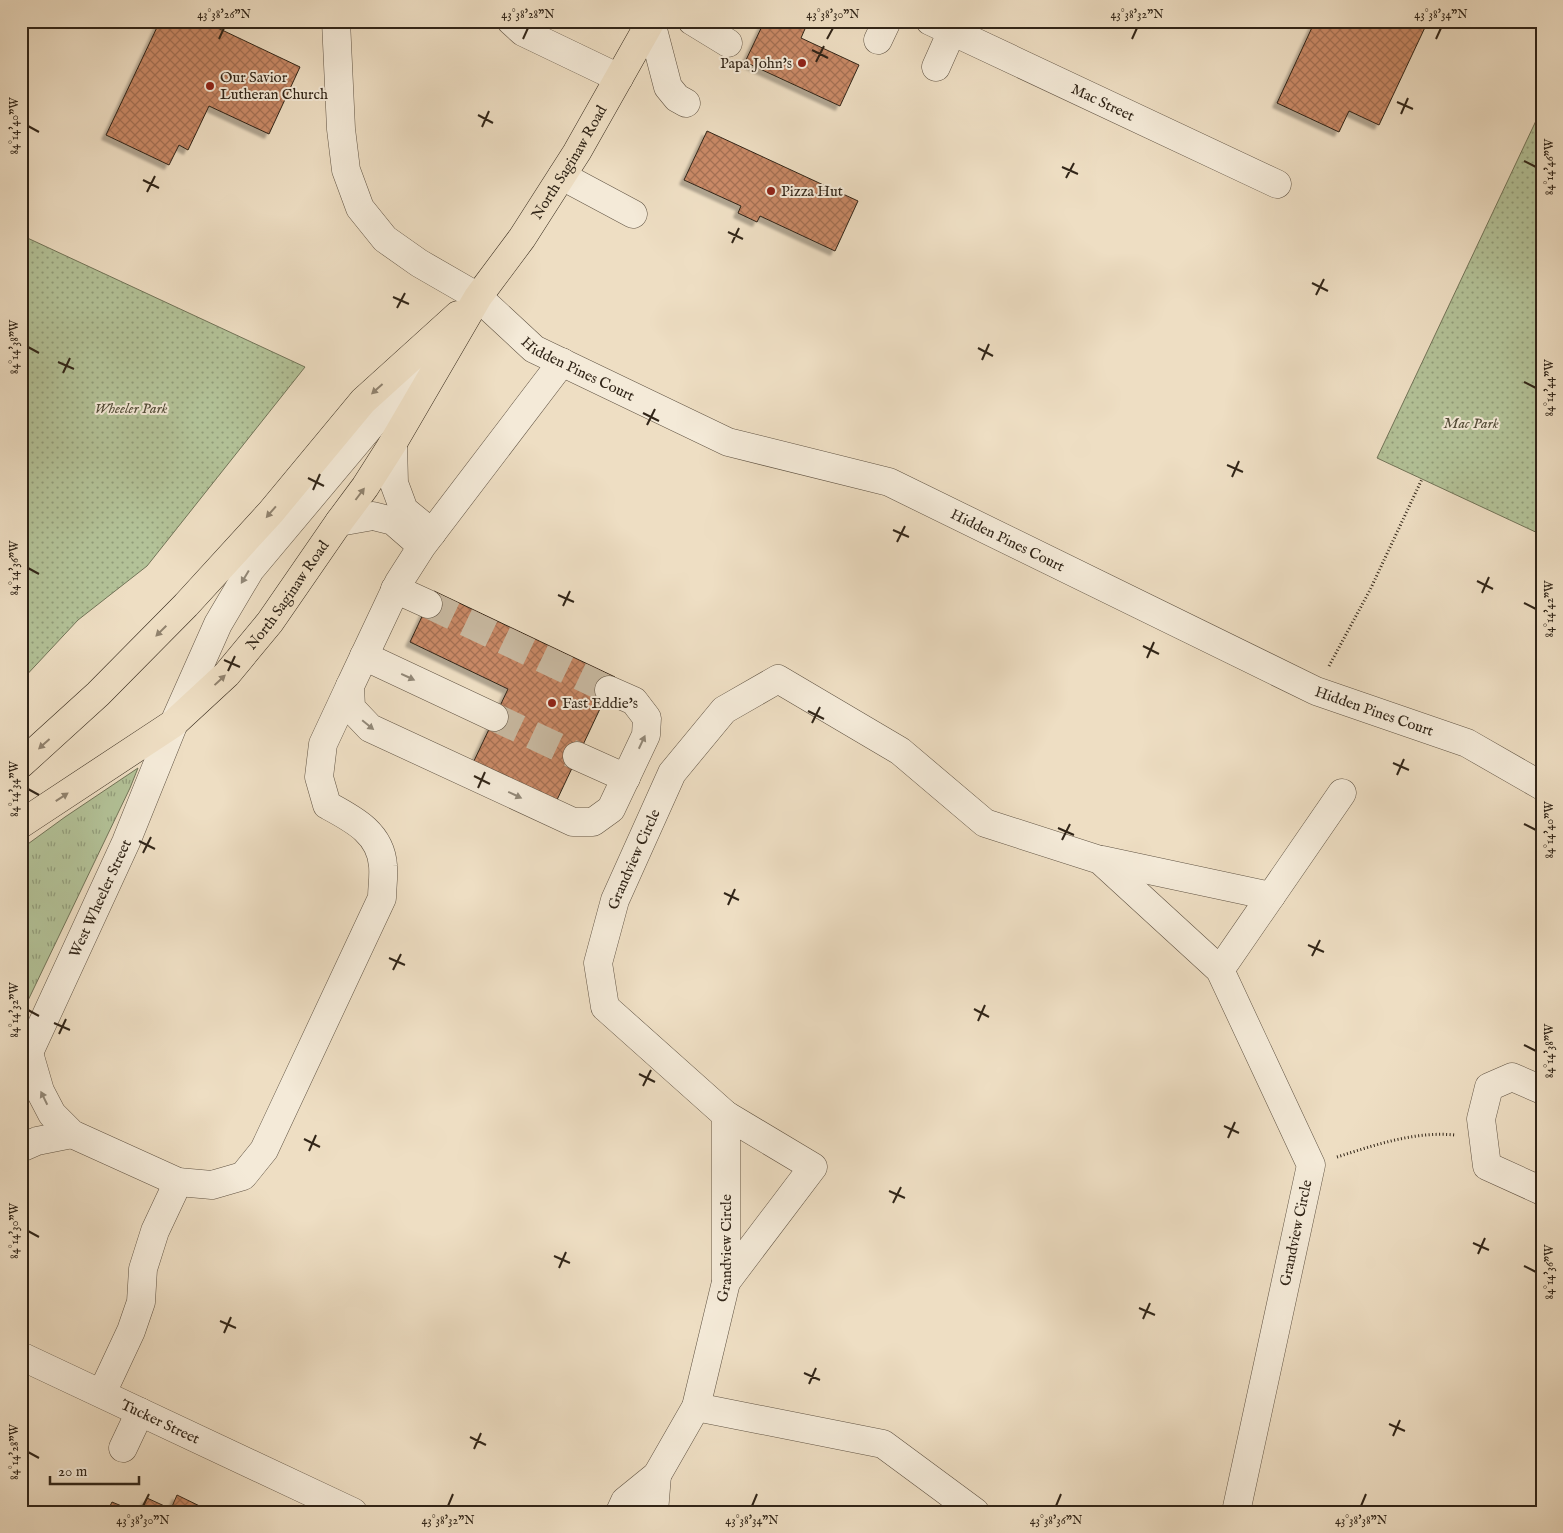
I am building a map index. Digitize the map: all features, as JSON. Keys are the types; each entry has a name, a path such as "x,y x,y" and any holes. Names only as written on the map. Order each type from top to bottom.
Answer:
{"main road":[{"name":"North Saginaw Road","path":"21,824 174,724 227,674 264,629 394,443 478,297 522,238 562,176 651,22"},
{"name":"North Saginaw Road","path":"21,764 98,694 186,605 271,512 363,401 478,297"}],"street":[{"name":"Hidden Pines Court","path":"336,21 346,170 360,208 385,239 419,263 478,297 534,349 728,442 889,482 1316,691 1467,743 1542,786"},
{"path":"692,21 728,42"},
{"path":"651,22 668,87 677,98 686,103"},
{"path":"515,27 619,78"},
{"path":"936,67 952,27"},
{"name":"Mac Street","path":"952,27 1277,184"},
{"path":"562,176 633,214"},
{"name":"West Wheeler Street","path":"25,1062 126,842 174,724 218,624 250,570 478,297"},
{"path":"25,1062 52,1114 72,1134 178,1182 212,1185 243,1176 264,1150 382,898 383,865 376,843 360,823 327,804 319,777 323,744 395,589 427,540 562,362"},
{"path":"394,443 394,483 404,510 427,540"},
{"path":"339,522 373,516 393,521 427,540"},
{"path":"395,589 428,604"},
{"path":"364,656 494,717"},
{"name":"Grandview Circle","path":"620,1512 625,1502 657,1474 696,1407 726,1282 726,1115 604,1007 598,963 615,900 672,773 724,710 778,679 900,751 985,823 1100,860 1271,896"},
{"path":"350,686 350,708 370,728 573,822 593,822 610,809 646,735 647,718 634,701 609,690"},
{"path":"578,756 626,778"},
{"path":"1220,970 1342,793"},
{"name":"Grandview Circle","path":"1100,860 1220,970 1311,1165 1236,1512"},
{"path":"1542,1090 1512,1077 1489,1087 1481,1119 1487,1166 1542,1191"},
{"path":"726,1115 813,1167 726,1282"},
{"path":"21,1148 37,1141 72,1134"},
{"path":"102,1393 131,1331 141,1302 143,1269 155,1231 178,1182"},
{"name":"Tucker Street","path":"21,1356 353,1512"},
{"path":"696,1407 883,1444 975,1512"},
{"path":"123,1448 140,1412"},
{"name":"Grandview Circle","path":"654,1512 657,1474"}],"path":[{"path":"1316,691 1370,590 1422,478"},
{"path":"1311,1165 1381,1143 1438,1134 1483,1138"}],"green space":[{"name":"Mac Park","path":"1542,108 1542,535 1377,458"},
{"name":"Wheeler Park","path":"21,235 305,367 147,566 78,620 21,681"},
{"path":"138,768 130,788 21,1015 21,849"}],"building":[{"name":"Our Savior Lutheran Church","path":"160,21 203,21 300,67 269,134 209,106 188,150 179,145 169,165 106,135"},
{"name":"Papa John's","path":"766,21 807,21 801,38 859,65 840,106 745,62"},
{"path":"1315,21 1428,21 1379,125 1349,111 1339,132 1277,103"},
{"name":"Pizza Hut","path":"707,131 858,201 835,251 760,216 757,222 738,213 741,206 684,180"},
{"name":"Fast Eddie's","path":"434,591 615,677 556,802 473,763 508,689 410,642"},
{"path":"177,1495 212,1512 141,1512 147,1498 171,1509"},
{"path":"112,1502 124,1507 134,1512 107,1512"}],"tunnel":[{"path":"428,604 609,690"},
{"path":"494,717 577,756"}],"place":[{"name":"Papa John's","path":"802,63"},
{"name":"Our Savior Lutheran Church","path":"210,86"},
{"name":"Pizza Hut","path":"771,191"},
{"name":"Fast Eddie's","path":"552,703"}]}
